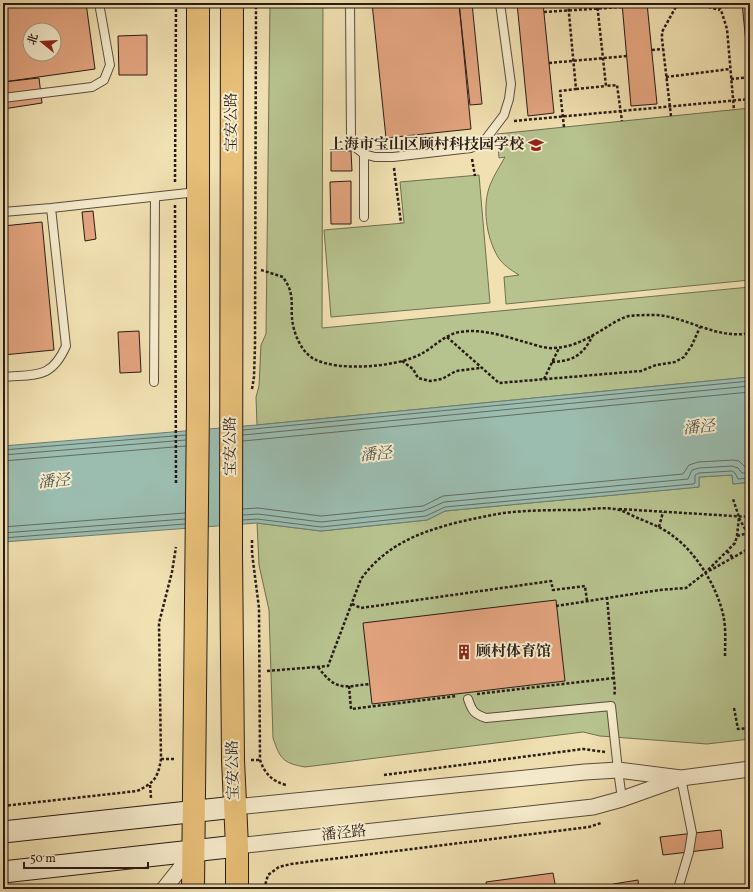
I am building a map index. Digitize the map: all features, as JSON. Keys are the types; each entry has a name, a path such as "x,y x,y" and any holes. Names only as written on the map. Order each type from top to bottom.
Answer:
{"main road":[{"path":"193,889 198,408 198,3"},
{"name":"宝安公路","path":"232,3 231,550 237,889"},
{"name":"潘泾路","path":"3,832 235,807"},
{"name":"潘泾路","path":"3,872 237,846"}],"street":[{"name":"潘泾路","path":"237,846 593,807 622,799 681,778 750,769"},
{"name":"潘泾路","path":"235,807 585,772 618,770 681,778"},
{"path":"164,889 194,851"}],"lane":[{"path":"3,98 92,87 104,80 110,65 100,3"},
{"path":"350,3 351,137 355,147 364,154 375,157 393,157 471,148 485,140 499,123 504,115 509,99 511,84 500,3"},
{"path":"364,154 364,217"},
{"path":"3,212 198,192"},
{"path":"154,197 154,382"},
{"path":"3,377 41,374 50,369 61,358 66,346 50,208"},
{"path":"468,699 471,708 476,715 486,718 611,706 622,799"},
{"path":"678,889 690,852 692,833 681,778"}],"path":[{"name":"宝安公路","path":"252,390 255,346 256,3"},
{"path":"568,3 576,89"},
{"path":"597,3 606,86"},
{"path":"671,116 662,32 678,3"},
{"path":"694,3 721,10"},
{"path":"716,3 721,10 727,29 734,110"},
{"path":"544,12 622,7"},
{"path":"652,50 663,49"},
{"path":"549,63 627,56"},
{"path":"666,77 730,69"},
{"path":"731,79 750,77"},
{"path":"564,127 560,91 576,89 617,86 622,121"},
{"path":"499,123 750,99"},
{"path":"471,148 475,176"},
{"path":"393,157 401,223"},
{"path":"261,270 283,277 290,290 292,301 292,319 298,342 306,352 314,359 343,366 378,365 401,361 421,354 458,332 470,330 503,336 552,349 566,347 580,343 627,317 643,315 665,317 730,334 750,333"},
{"path":"447,338 499,383 641,371 656,365 675,362 684,357 692,345 700,327"},
{"path":"552,362 566,361 578,355 587,348 594,335"},
{"path":"544,379 559,348"},
{"path":"401,361 412,369 418,378 430,381 442,379 456,371 481,368"},
{"path":"176,406 176,491"},
{"path":"733,499 738,517 750,538"},
{"path":"267,671 328,666 361,579 381,556 394,547 428,531 488,515 523,511 615,509 750,517"},
{"path":"615,509 659,527 674,536 691,553 713,585 724,618 726,636 725,656"},
{"path":"659,527 663,512"},
{"path":"556,606 607,597 686,588 705,573 735,543 738,517"},
{"path":"737,536 748,533"},
{"path":"3,806 137,791 150,784 157,777 161,759 159,623 172,572 176,545"},
{"path":"705,573 750,548"},
{"path":"727,551 733,558"},
{"name":"宝安公路","path":"252,553 259,608 260,760 264,772 275,781 285,785"},
{"path":"352,604 361,608 552,581 553,590 585,586 587,601"},
{"path":"607,597 615,691 611,706"},
{"path":"318,667 327,679 336,686 370,684"},
{"path":"734,708 738,730 750,728"},
{"path":"256,889 264,888 268,875 279,867 291,864"},
{"path":"130,889 149,889"}],"green space":[{"path":"270,3 323,3 322,328 750,287 750,377 257,425 256,397 259,386 261,345 266,334"},
{"path":"750,108 750,280 506,304 504,277 519,275 505,265 498,257 488,231 486,221 486,202 490,185 505,157 499,158 497,134"},
{"path":"479,175 490,303 331,317 324,230 404,223 400,182"},
{"path":"732,475 733,484 750,482 750,739 707,744 600,736 583,732 305,767 291,764 280,755 273,738 269,610 259,565 257,523 321,531 427,520 445,511 699,487 699,477"}],"water":[{"name":"潘泾","path":"750,377 750,482 733,484 732,475 699,477 699,487 445,511 427,520 321,531 257,523 3,542 3,446 257,425"}],"building":[{"path":"3,3 86,3 95,69 3,82"},
{"path":"372,3 459,3 471,129 386,138"},
{"path":"459,3 472,3 482,104 470,105"},
{"path":"517,3 543,3 554,113 528,116"},
{"path":"622,3 647,3 657,104 631,106"},
{"path":"742,3 750,3 750,63 748,63"},
{"path":"147,35 147,75 119,75 118,36"},
{"path":"39,78 42,103 3,109 3,82"},
{"path":"331,151 351,151 352,171 331,171"},
{"path":"351,181 351,224 331,224 330,182"},
{"path":"93,211 96,239 85,241 82,212"},
{"path":"42,222 54,350 3,355 3,226"},
{"path":"139,331 141,372 120,373 118,332"},
{"name":"顾村体育馆","path":"556,600 565,681 372,704 363,623"},
{"path":"721,830 723,848 663,855 660,837"},
{"path":"553,873 556,889 487,889 486,882"},
{"path":"638,880 639,889 614,889 613,884"}],"place":[{"name":"上海市宝山区顾村科技园学校","path":"536,145"},
{"name":"顾村体育馆","path":"464,652"}]}
